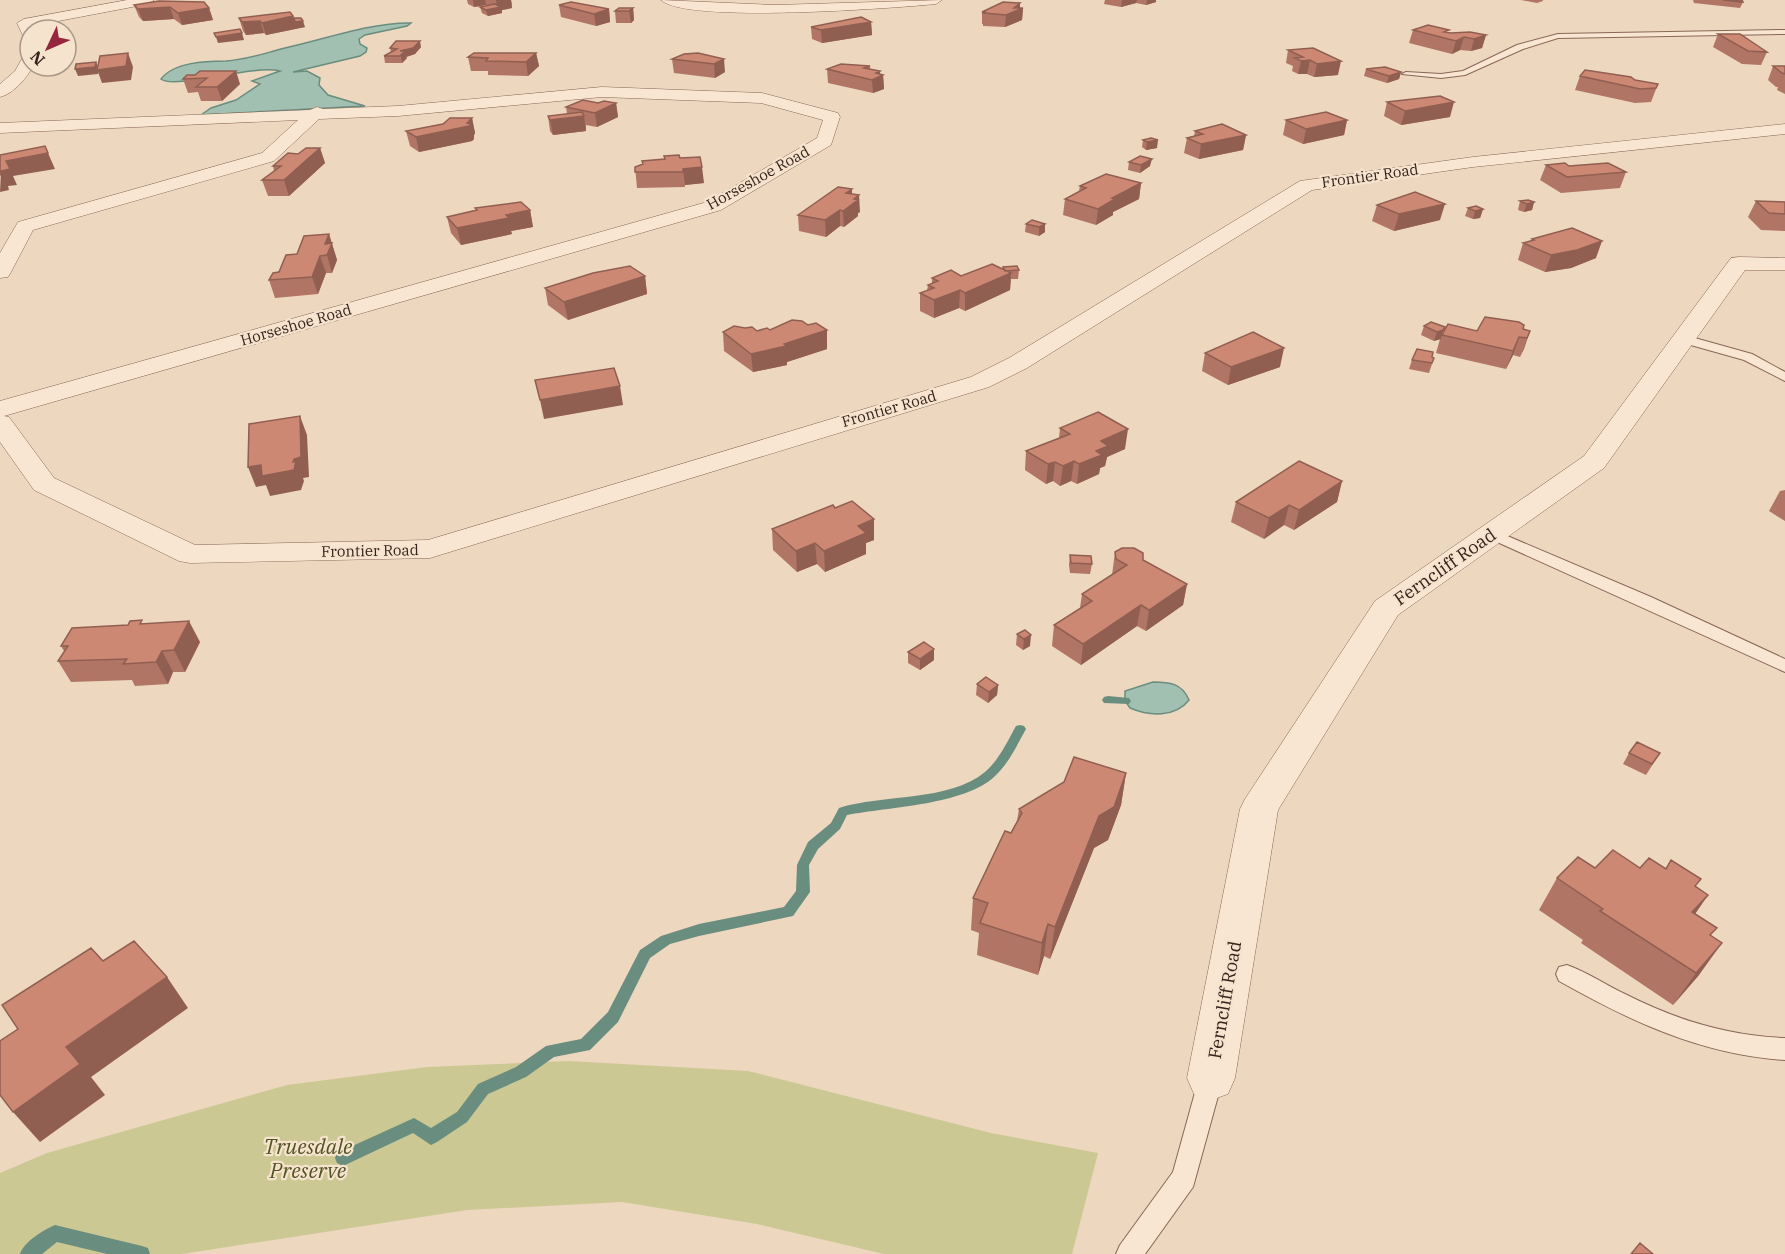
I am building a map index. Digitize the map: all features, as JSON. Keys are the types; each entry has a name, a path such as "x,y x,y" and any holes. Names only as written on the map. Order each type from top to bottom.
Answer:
{"street":[{"path":"51,18 148,0"},
{"path":"667,0 689,5 759,9 878,5 936,0"},
{"path":"0,92 18,76"},
{"name":"Horseshoe Road","path":"0,128 317,112 398,111 550,94 602,92 762,98 832,117 825,141 714,206 0,409"},
{"path":"0,272 25,226 268,157 317,112"},
{"name":"Frontier Road","path":"0,423 44,484 190,554 430,549 980,382 1018,363 1307,185 1473,162 1785,129"},
{"name":"Ferncliff Road","path":"1211,1078 1259,809 1386,608 1594,462 1739,263 1785,264"}],"lane":[{"path":"1406,74 1441,76 1465,73 1520,47 1558,36 1785,32"},
{"path":"1684,339 1738,353 1785,377"},
{"path":"1491,534 1656,606 1785,666"},
{"path":"1567,974 1616,1002 1652,1018 1710,1038 1763,1049 1785,1049"},
{"path":"1129,1254 1184,1178 1211,1078"}],"green space":[{"name":"Truesdale Preserve","path":"569,1061 748,1071 991,1133 1098,1153 1072,1254 884,1254 757,1224 622,1202 467,1210 182,1254 0,1254 0,1173 47,1153 287,1085 427,1067"}],"shaded area":[{"path":"411,23 407,26 365,35 359,39 360,44 367,48 366,52 360,56 293,72 307,71 320,78 319,85 328,95 365,106 201,115 211,108 236,100 260,84 252,81 280,71 252,71 169,82 161,79 167,73 182,66 200,62 241,59 364,28"},
{"path":"1153,682 1164,682 1179,687 1189,700 1177,710 1169,713 1145,713 1130,708 1125,701 1125,691"}],"building":[{"path":"159,1 204,2 209,8 178,13 170,7 138,9 134,5"},
{"path":"571,2 609,9 594,14 559,5"},
{"path":"1003,2 1020,3 1014,8 1023,8 1006,15 982,12"},
{"path":"495,4 501,7 486,10 480,7"},
{"path":"619,8 633,8 629,11 615,11"},
{"path":"290,12 293,16 262,23 260,21 242,22 239,18"},
{"path":"861,17 871,22 821,30 811,27"},
{"path":"294,18 301,18 303,21 295,22"},
{"path":"1428,25 1449,30 1444,32 1470,32 1486,35 1474,39 1464,37 1456,41 1413,30"},
{"path":"240,29 242,33 216,37 214,33"},
{"path":"1718,34 1740,34 1767,52 1748,51"},
{"path":"396,41 420,41 413,48 400,51 405,51 400,56 384,56 397,49 390,48"},
{"path":"1313,48 1341,61 1317,64 1310,60 1301,61 1295,58 1303,57 1288,50"},
{"path":"128,53 126,66 97,70 100,56"},
{"path":"474,53 536,53 526,62 486,61 488,58 468,57"},
{"path":"698,53 724,59 714,64 672,59 684,54"},
{"path":"96,62 95,67 78,69 78,64"},
{"path":"841,64 870,66 864,68 880,71 876,73 883,75 872,80 827,69"},
{"path":"1773,66 1785,66 1785,74 1782,73"},
{"path":"1385,67 1401,72 1389,76 1366,69"},
{"path":"1585,70 1658,84 1656,88 1640,89 1580,76"},
{"path":"200,71 236,71 217,87 196,87 207,78 183,79 187,75 195,75"},
{"path":"1440,96 1454,102 1405,111 1387,102"},
{"path":"583,100 616,103 595,113 566,107"},
{"path":"582,112 584,116 550,120 548,116"},
{"path":"1326,112 1347,120 1306,129 1286,120"},
{"path":"450,118 472,118 467,123 471,124 469,126 416,137 406,131 443,124"},
{"path":"1222,124 1246,135 1201,144 1187,138 1203,134 1195,131"},
{"path":"1151,138 1158,140 1147,142 1143,140"},
{"path":"45,146 48,153 6,161 10,169 1,171 0,175 0,155"},
{"path":"306,148 320,148 284,180 262,180 281,166 273,166 288,153 298,154"},
{"path":"679,155 680,158 700,157 702,167 683,169 683,172 635,172 635,167 643,164 642,161"},
{"path":"1140,156 1152,159 1141,165 1129,162"},
{"path":"1565,163 1569,166 1608,163 1626,172 1567,177 1546,165"},
{"path":"1106,174 1141,183 1112,198 1115,199 1098,209 1065,199 1086,188 1080,186"},
{"path":"838,187 852,189 846,193 859,195 854,199 858,200 825,220 798,215"},
{"path":"1415,192 1445,204 1399,214 1377,205"},
{"path":"1520,201 1534,202 1527,204"},
{"path":"1756,201 1785,202 1785,214 1769,213"},
{"path":"521,202 530,210 506,215 509,218 457,228 447,217 477,210 475,208"},
{"path":"1476,206 1483,209 1475,211 1468,208"},
{"path":"1032,220 1045,224 1039,227 1026,224"},
{"path":"1572,228 1602,241 1577,250 1551,255 1523,243 1534,240 1532,239"},
{"path":"329,234 325,244 332,243 327,255 320,256 312,277 269,280 273,273 279,272 286,255 297,254 304,236"},
{"path":"992,264 1011,273 965,293 960,290 934,300 920,293 934,288 928,285 938,281 932,278 951,270 961,276"},
{"path":"630,266 645,276 564,302 545,288 593,273"},
{"path":"1017,266 1019,270 1005,271 1003,267"},
{"path":"1485,317 1519,322 1524,325 1523,329 1530,331 1527,338 1519,337 1513,351 1442,335 1448,324 1477,331"},
{"path":"792,320 802,321 808,325 816,323 827,330 784,344 786,346 751,354 723,332 734,326 752,327 757,331 767,328 770,330"},
{"path":"1431,322 1445,327 1437,332 1424,326"},
{"path":"1253,332 1284,348 1231,367 1205,353"},
{"path":"1417,349 1433,352 1432,363 1412,360"},
{"path":"614,368 620,386 540,400 535,380"},
{"path":"1098,412 1128,429 1101,441 1108,446 1096,451 1102,455 1079,464 1074,461 1063,466 1055,462 1048,464 1026,451 1070,434 1060,428"},
{"path":"300,416 301,457 294,459 293,462 296,461 294,470 262,476 261,465 248,467 249,424"},
{"path":"1299,461 1342,481 1299,510 1289,505 1269,518 1236,502"},
{"path":"852,501 874,519 858,526 866,533 824,551 815,543 796,551 772,529 833,505 835,508"},
{"path":"1122,548 1134,548 1143,553 1143,560 1187,584 1149,610 1141,605 1083,644 1054,625 1092,601 1082,594 1127,565 1116,559 1115,552"},
{"path":"1070,555 1091,556 1092,564 1071,563"},
{"path":"142,620 140,624 189,621 174,650 162,651 156,662 123,664 127,659 58,661 68,646 61,646 72,628 128,625 130,621"},
{"path":"1025,630 1031,635 1024,639 1017,634"},
{"path":"924,642 934,649 920,659 908,652"},
{"path":"986,677 998,685 989,692 977,684"},
{"path":"1637,742 1660,753 1652,764 1629,753"},
{"path":"1074,757 1126,773 1114,807 1099,816 1055,927 1048,924 1042,943 980,923 988,903 973,898 1005,831 1011,833 1022,813 1019,809 1064,782"},
{"path":"1613,850 1640,868 1649,858 1666,869 1671,860 1701,879 1695,886 1708,895 1692,912 1717,928 1710,935 1722,943 1696,973 1600,911 1603,909 1557,878 1578,857 1595,868"},
{"path":"134,941 167,977 66,1047 80,1064 13,1112 0,1095 0,1041 18,1029 2,1005 91,948 103,961"},
{"path":"1640,1243 1653,1254 1631,1254"}],"waterway":[{"path":"1108,700 1125,701"},
{"path":"343,1158 414,1125 431,1137 462,1117 483,1089 521,1072 551,1051 585,1045 613,1017 645,954 666,940 699,930 788,912 803,892 803,865 813,846 836,826 843,811 941,795 977,783 998,765 1020,729"},
{"path":"28,1254 55,1233 142,1254"}]}
